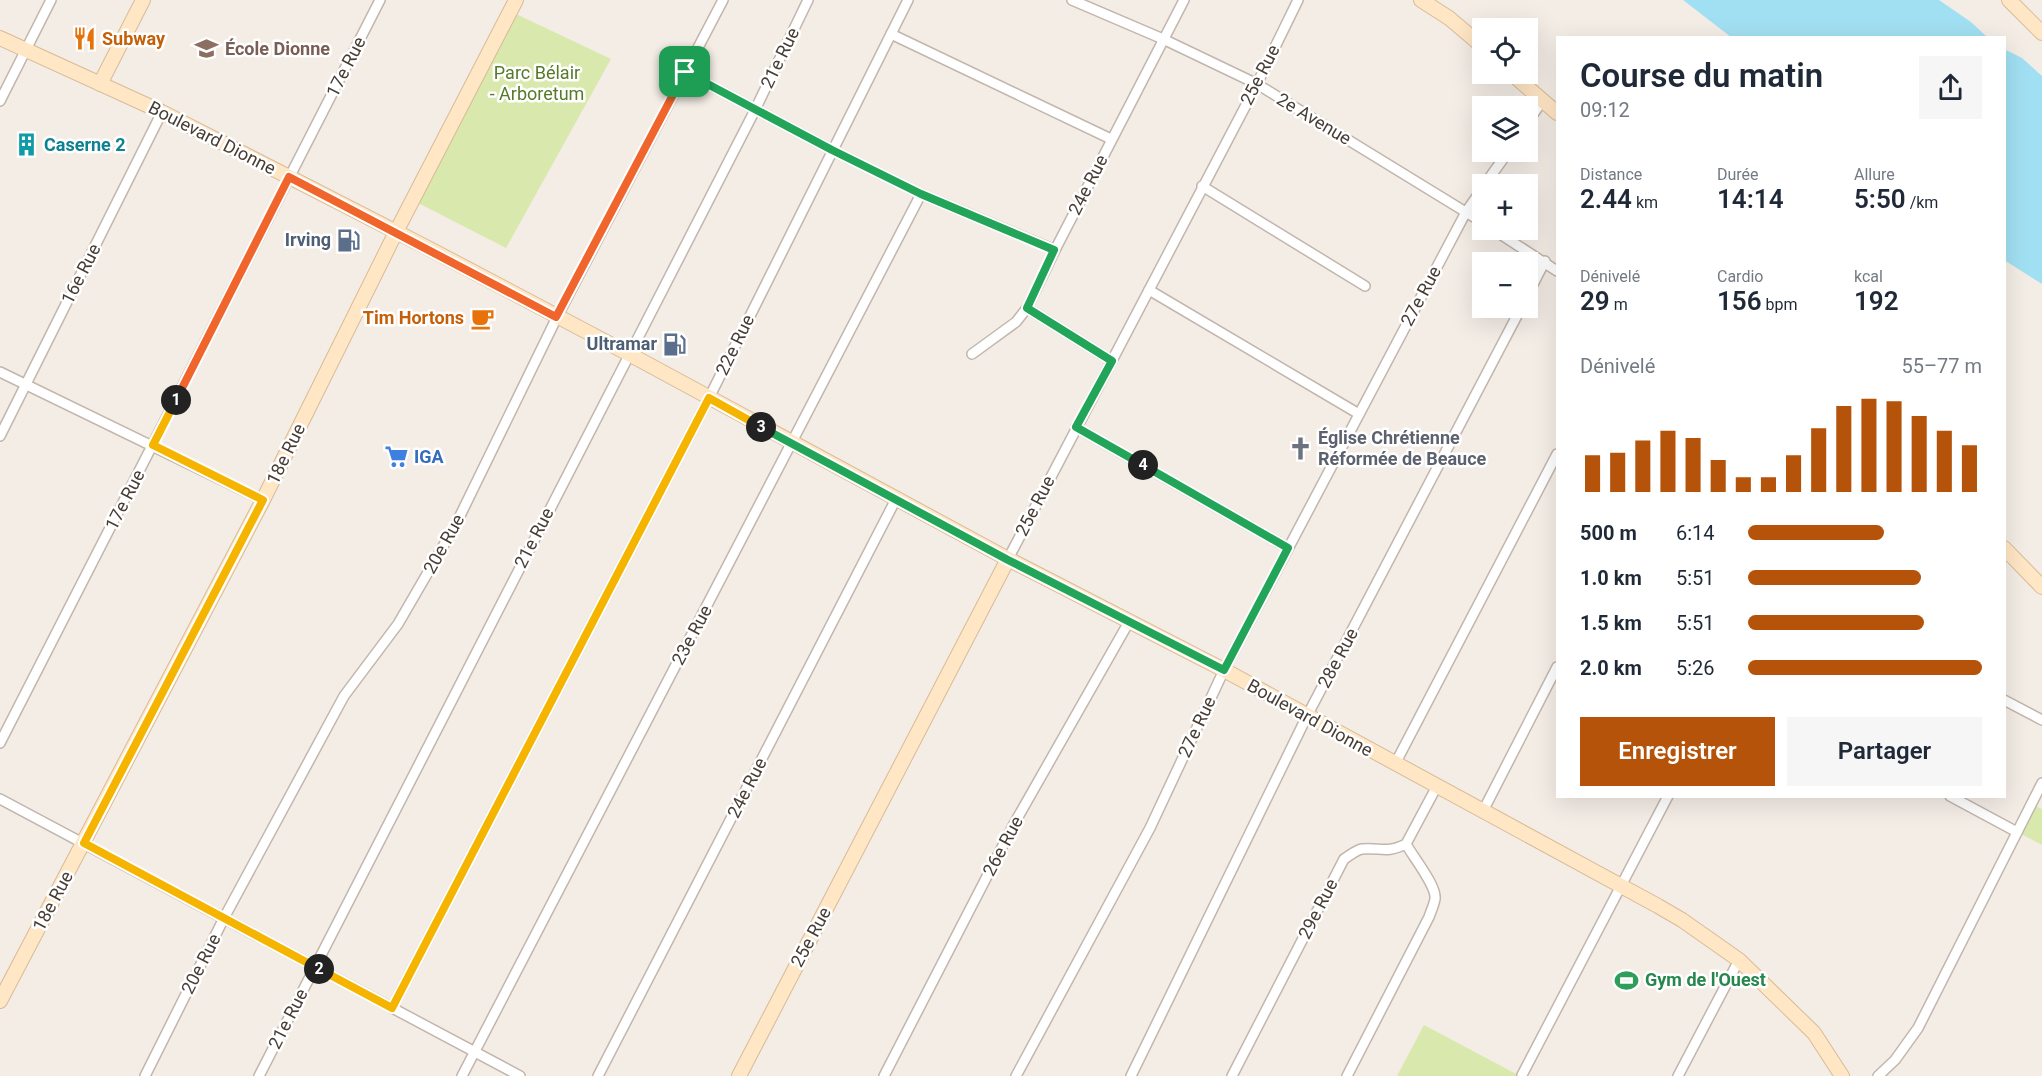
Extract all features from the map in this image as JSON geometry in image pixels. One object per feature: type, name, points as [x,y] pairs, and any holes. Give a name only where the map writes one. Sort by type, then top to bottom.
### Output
[{"type":"main road","points":[[100,84],[143,0]]},
{"type":"main road","name":"18e Rue","points":[[0,1001],[263,500],[396,232],[516,0]]},
{"type":"main road","points":[[1420,0],[1449,18],[1472,38]]},
{"type":"main road","points":[[2009,0],[2042,33]]},
{"type":"main road","name":"Boulevard Dionne","points":[[0,38],[162,112],[629,354],[1008,560],[1130,620],[1224,670],[1682,920],[1739,960],[1815,1033],[1842,1076]]},
{"type":"main road","points":[[1524,84],[1556,112]]},
{"type":"main road","points":[[2006,550],[2042,587]]},
{"type":"main road","name":"25e Rue","points":[[739,1076],[1008,560]]},
{"type":"street","points":[[0,101],[51,0]]},
{"type":"street","name":"17e Rue","points":[[0,743],[380,0]]},
{"type":"street","name":"20e Rue","points":[[144,1076],[224,918],[344,696],[398,624],[456,524],[556,317],[723,0]]},
{"type":"street","name":"21e Rue","points":[[259,1076],[755,110],[808,0]]},
{"type":"street","name":"22e Rue","points":[[392,1008],[709,398],[908,0]]},
{"type":"street","name":"2e Avenue","points":[[1072,0],[1163,39],[1257,84],[1472,216]]},
{"type":"street","name":"24e Rue","points":[[972,354],[1016,322],[1027,308],[1054,250],[1184,0]]},
{"type":"street","name":"25e Rue","points":[[1008,560],[1257,84],[1298,0]]},
{"type":"street","points":[[891,34],[1111,139]]},
{"type":"street","points":[[685,72],[921,194],[1054,250]]},
{"type":"street","points":[[1538,107],[1543,100]]},
{"type":"street","name":"16e Rue","points":[[0,436],[162,112]]},
{"type":"street","points":[[1202,186],[1365,286]]},
{"type":"street","name":"23e Rue","points":[[462,1076],[921,194]]},
{"type":"street","name":"27e Rue","points":[[1016,1076],[1150,828],[1224,670],[1472,203]]},
{"type":"street","points":[[1510,240],[1556,270]]},
{"type":"street","points":[[1538,275],[1545,261]]},
{"type":"street","points":[[1149,290],[1359,414]]},
{"type":"street","points":[[1027,308],[1112,361]]},
{"type":"street","name":"28e Rue","points":[[1131,1076],[1307,716],[1516,318]]},
{"type":"street","points":[[0,372],[263,500]]},
{"type":"street","points":[[1076,427],[1288,548]]},
{"type":"street","points":[[1395,764],[1556,456]]},
{"type":"street","name":"24e Rue","points":[[598,1076],[896,499]]},
{"type":"street","name":"26e Rue","points":[[884,1076],[1014,824],[1130,620]]},
{"type":"street","points":[[1483,811],[1556,669]]},
{"type":"street","points":[[2006,701],[2042,720]]},
{"type":"street","points":[[1878,1076],[1895,1060],[1918,1028],[2042,783]]},
{"type":"street","points":[[1347,1076],[1429,917],[1436,897],[1432,882],[1417,864],[1406,844],[1437,786]]},
{"type":"street","points":[[1522,1075],[1667,798]]},
{"type":"street","points":[[1954,798],[2017,832]]},
{"type":"street","points":[[0,799],[520,1076]]},
{"type":"street","name":"29e Rue","points":[[1232,1076],[1344,859],[1360,849],[1379,851],[1396,849],[1406,844]]},
{"type":"street","points":[[1678,1076],[1739,960]]},
{"type":"green space","name":"Parc Bélair - Arboretum","points":[[514,13],[611,59],[506,248],[418,203]]},
{"type":"green space","points":[[2031,804],[2042,809],[2042,845],[2017,832]]},
{"type":"green space","points":[[1424,1025],[1520,1076],[1397,1076]]},
{"type":"water","points":[[1683,0],[1939,0],[1971,22],[1986,36],[1730,36]]},
{"type":"water","points":[[2006,50],[2022,58],[2042,76],[2042,284],[2006,261]]},
{"type":"place","name":"Subway","points":[[84,39]]},
{"type":"place","name":"École Dionne","points":[[207,49]]},
{"type":"place","name":"Caserne 2","points":[[26,145]]},
{"type":"place","name":"Irving","points":[[349,240]]},
{"type":"place","name":"Tim Hortons","points":[[482,318]]},
{"type":"place","name":"Ultramar","points":[[675,344]]},
{"type":"place","name":"Église Chrétienne Réformée de Beauce","points":[[1300,448]]},
{"type":"place","name":"IGA","points":[[396,457]]},
{"type":"place","name":"Gym de l'Ouest","points":[[1627,980]]},
{"type":"route","points":[[685,72],[921,194],[1054,250],[1027,308],[1112,361],[1076,427],[1288,548],[1224,670],[1130,620],[1008,560],[709,398],[392,1008],[84,843],[263,500],[153,445],[289,177],[556,317],[685,72]]}]
